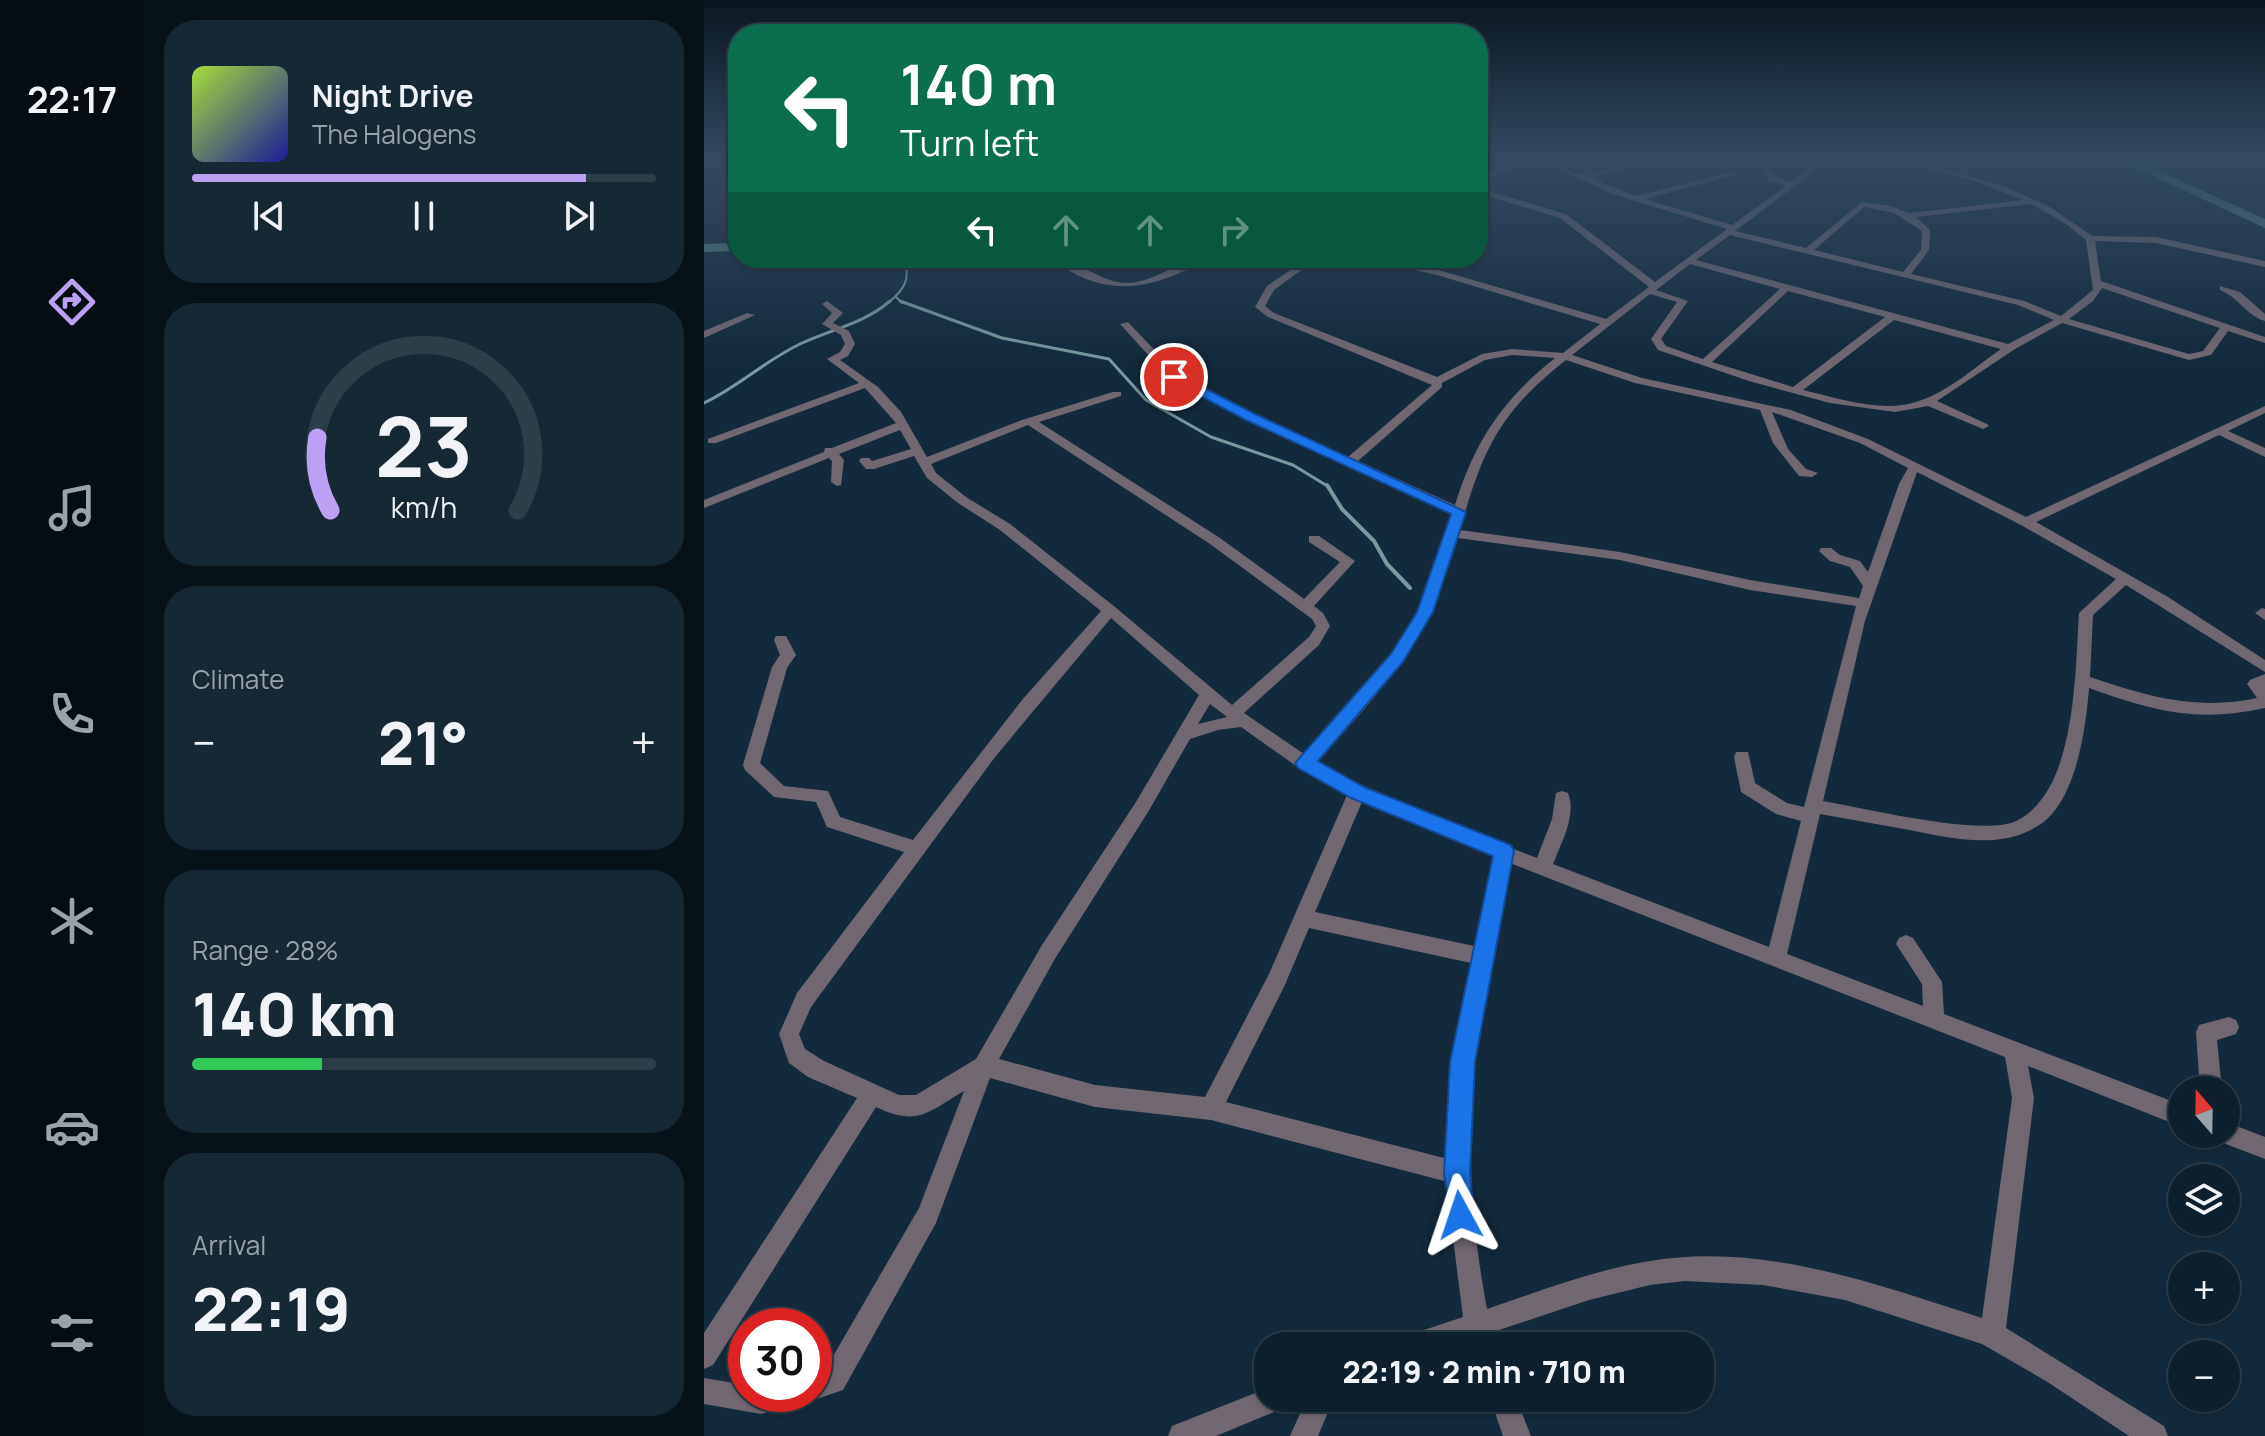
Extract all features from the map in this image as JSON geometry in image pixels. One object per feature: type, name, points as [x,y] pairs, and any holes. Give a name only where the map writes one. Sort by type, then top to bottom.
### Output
[{"type":"street","points":[[1578,228],[1652,289],[1683,301],[1658,336],[1657,344],[1778,386],[1885,409],[1900,409],[1927,401],[1962,382],[2093,297],[2097,283],[2090,239],[2077,228]]},
{"type":"street","points":[[1725,228],[2021,303],[2060,319],[2189,357],[2207,353],[2226,326]]},
{"type":"street","points":[[1305,763],[1353,712],[1397,658],[1425,612],[1459,512],[1495,425],[1515,399],[1565,356],[1734,228]]},
{"type":"street","points":[[1808,251],[1834,228]]},
{"type":"street","points":[[1907,273],[1927,242],[1923,228]]},
{"type":"street","points":[[2090,239],[2120,236],[2159,240],[2265,264]]},
{"type":"street","points":[[1689,261],[2010,348]]},
{"type":"street","points":[[1076,268],[1117,287],[1151,282],[1182,268]]},
{"type":"street","points":[[1299,268],[1270,288],[1260,307],[1437,382]]},
{"type":"street","points":[[1414,268],[1608,323]]},
{"type":"street","points":[[2097,283],[2265,340]]},
{"type":"street","points":[[1706,362],[1787,287]]},
{"type":"street","points":[[2223,288],[2244,297],[2252,312],[2265,318]]},
{"type":"street","points":[[827,304],[838,313],[827,324],[845,333],[850,344],[844,354],[832,359],[866,384],[897,414],[931,475],[962,500],[1005,527],[1208,693],[1305,763],[1357,792],[1543,867],[2168,1111]]},
{"type":"street","points":[[704,335],[750,315]]},
{"type":"street","points":[[1796,390],[1894,315]]},
{"type":"street","points":[[1125,324],[1174,377],[1251,417],[1459,512]]},
{"type":"street","points":[[2249,334],[2265,330]]},
{"type":"street","points":[[1437,382],[1482,357],[1512,352],[1565,356],[1639,381],[1767,407],[1864,441],[2026,522],[2265,667]]},
{"type":"street","points":[[1351,461],[1437,390],[1437,382]]},
{"type":"street","points":[[712,441],[866,384]]},
{"type":"street","points":[[1778,386],[1767,407],[1772,435],[1782,454],[1803,473],[1812,473]]},
{"type":"street","points":[[865,461],[870,466],[920,457],[1117,394]]},
{"type":"street","points":[[1927,401],[1983,426]]},
{"type":"street","points":[[2026,522],[2265,409]]},
{"type":"street","points":[[1030,421],[1215,541],[1318,616],[1323,626],[1314,641],[1239,717],[1186,734]]},
{"type":"street","points":[[704,504],[829,451],[901,425]]},
{"type":"street","points":[[2218,430],[2265,453]]},
{"type":"street","points":[[829,451],[838,460],[837,482]]},
{"type":"street","points":[[1776,960],[1864,603],[1905,484],[1915,465]]},
{"type":"street","points":[[1454,533],[1620,556],[1750,585],[1864,603]]},
{"type":"street","points":[[1305,606],[1348,561],[1314,539]]},
{"type":"street","points":[[1826,551],[1835,558],[1855,564],[1870,585]]},
{"type":"street","points":[[1742,757],[1747,787],[1782,809],[1966,833],[2022,827],[2041,813],[2057,795],[2077,729],[2088,608],[2124,579]]},
{"type":"street","points":[[1110,610],[998,737],[804,1000],[789,1034],[797,1056],[871,1096],[898,1106],[918,1106],[984,1066],[1095,1096],[1211,1109],[1457,1173]]},
{"type":"street","points":[[781,640],[788,655],[780,667],[751,765],[780,792],[822,796],[833,822],[916,848]]},
{"type":"street","points":[[2081,680],[2170,709],[2211,711],[2265,700],[2255,684],[2265,680]]},
{"type":"street","points":[[832,1382],[928,1215],[984,1066],[1089,885],[1142,807],[1208,693]]},
{"type":"street","points":[[1211,1109],[1304,918],[1357,792]]},
{"type":"street","points":[[1543,867],[1561,819],[1562,798]]},
{"type":"street","points":[[1480,1332],[1462,1237],[1457,1173],[1462,1062],[1504,851]]},
{"type":"street","points":[[1304,918],[1481,956]]},
{"type":"street","points":[[1906,944],[1932,982],[1934,1020]]},
{"type":"street","points":[[2210,1076],[2206,1032],[2229,1027]]},
{"type":"street","points":[[1992,1335],[2023,1098],[2014,1051]]},
{"type":"street","points":[[704,1356],[871,1096]]},
{"type":"street","points":[[2240,1138],[2265,1148]]},
{"type":"street","points":[[1490,1332],[1553,1296],[1653,1272],[1732,1270],[1855,1290],[1909,1304],[1992,1335],[2154,1436]]},
{"type":"street","points":[[704,1391],[728,1395]]},
{"type":"street","points":[[1182,1436],[1254,1407]]},
{"type":"street","points":[[1304,1436],[1315,1412]]},
{"type":"street","points":[[1508,1412],[1517,1436]]},
{"type":"waterway","points":[[704,248],[728,247]]},
{"type":"waterway","points":[[888,303],[905,284],[906,268]]},
{"type":"waterway","points":[[896,297],[900,301]]},
{"type":"waterway","points":[[704,403],[788,350],[858,321],[890,301]]},
{"type":"waterway","points":[[900,301],[1002,338],[1109,359],[1146,400],[1211,437],[1293,465],[1328,486]]},
{"type":"waterway","points":[[1328,486],[1342,509],[1374,541],[1387,564],[1410,588]]},
{"type":"route","points":[[1174,377],[1251,417],[1459,512],[1425,612],[1397,658],[1353,712],[1305,763],[1357,792],[1422,821],[1504,851],[1462,1062],[1457,1173],[1460,1215]]}]
